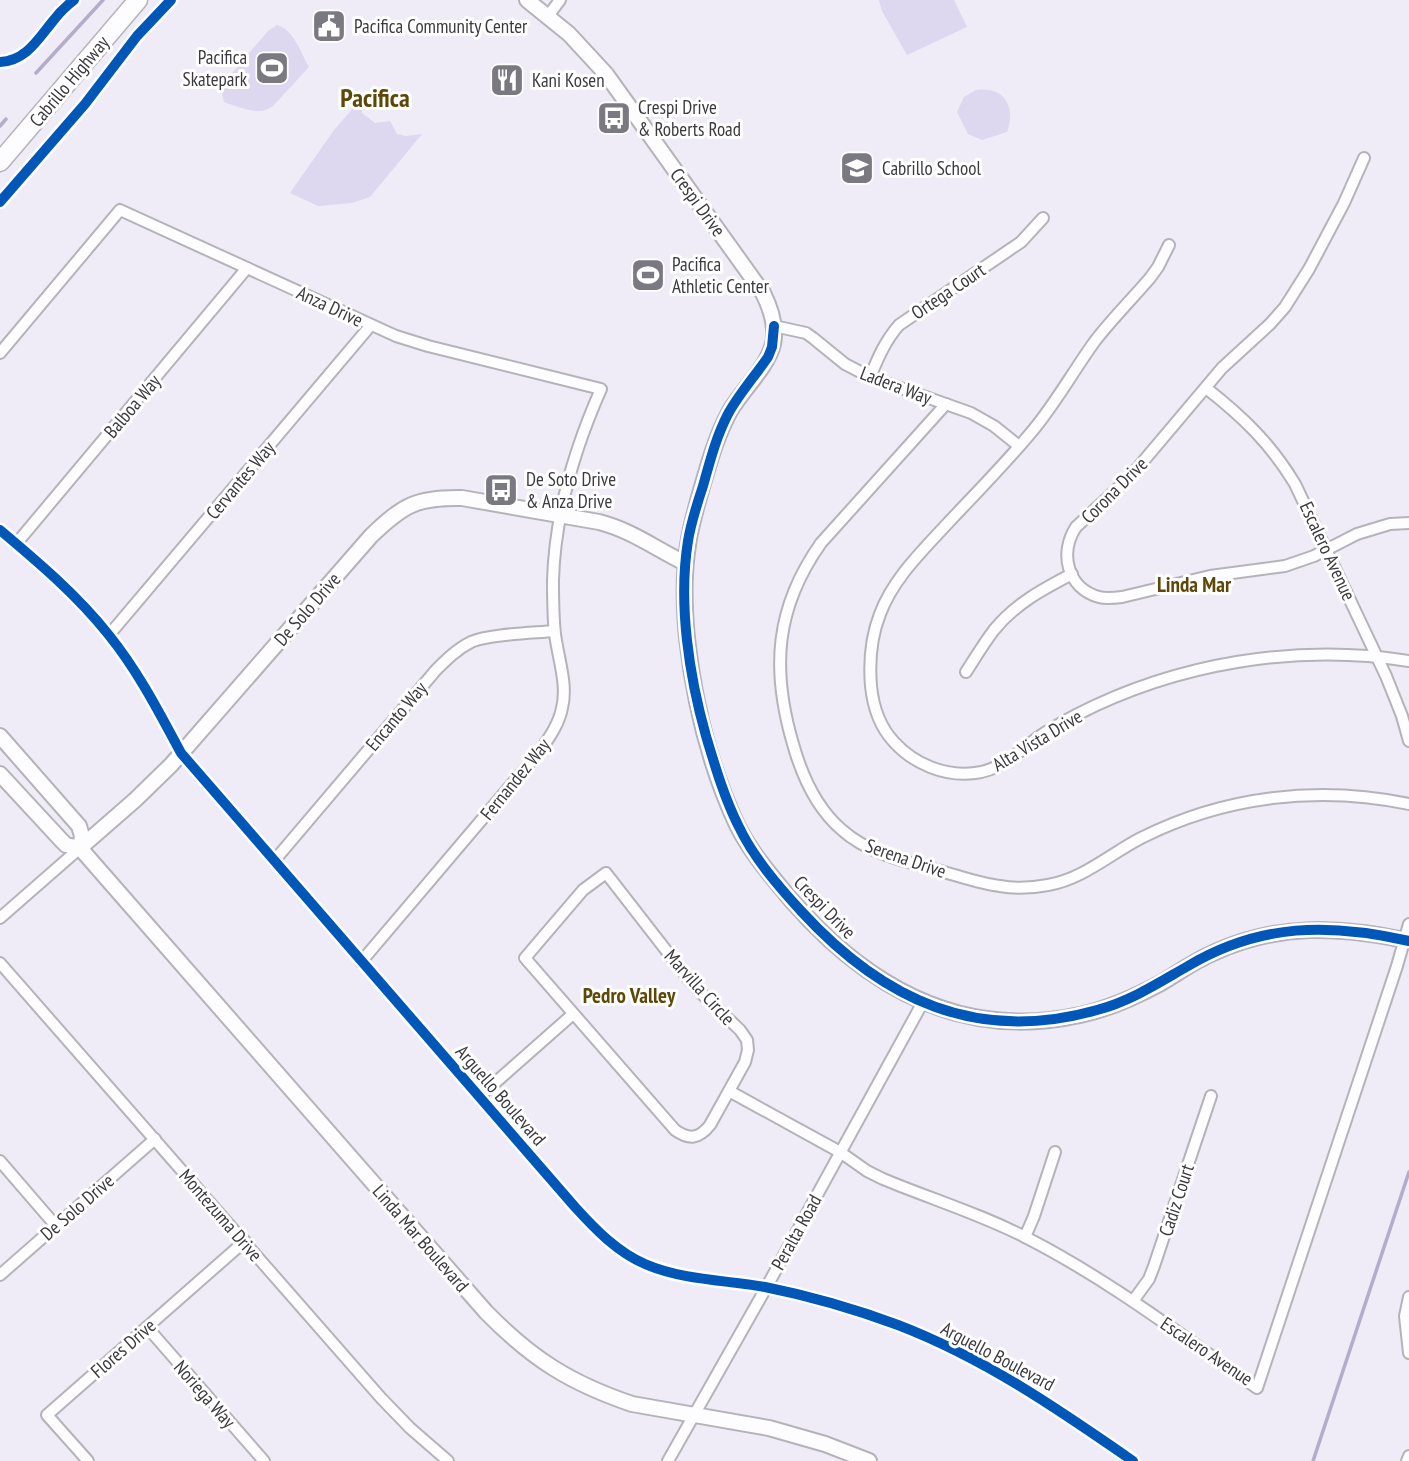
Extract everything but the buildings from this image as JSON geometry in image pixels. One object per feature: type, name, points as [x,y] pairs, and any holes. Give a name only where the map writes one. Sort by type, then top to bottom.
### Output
[{"type":"highway","name":"Cabrillo Highway","points":[[0,162],[138,0]]},
{"type":"street","name":"Crespi Drive","points":[[527,0],[574,39],[606,74],[769,304],[774,326],[772,347],[768,357],[730,411],[713,449],[692,523],[685,563],[687,632],[696,694],[711,754],[739,828],[780,887],[829,940],[883,982],[923,1002],[986,1019],[1031,1021],[1079,1015],[1122,1002],[1154,987],[1214,952],[1269,934],[1296,930],[1351,930],[1407,941]]},
{"type":"street","points":[[548,16],[560,0]]},
{"type":"street","name":"Corona Drive","points":[[1072,574],[1067,549],[1076,527],[1130,477],[1230,361],[1269,324],[1298,289],[1344,203],[1364,158]]},
{"type":"street","name":"Anza Drive","points":[[0,353],[120,210],[372,326],[428,346],[601,389],[578,447],[561,515]]},
{"type":"street","name":"Ortega Court","points":[[870,377],[882,348],[899,326],[1021,242],[1043,218]]},
{"type":"street","name":"Alta Vista Drive","points":[[1169,245],[1150,278],[1096,340],[1052,407],[912,563],[889,595],[876,627],[871,669],[876,710],[890,738],[901,750],[927,766],[943,772],[975,773],[1006,762],[1053,727],[1112,698],[1213,666],[1251,660],[1324,655],[1409,660]]},
{"type":"street","name":"Balboa Way","points":[[16,544],[247,268]]},
{"type":"street","name":"Cervantes Way","points":[[109,635],[372,326]]},
{"type":"street","name":"Ladera Way","points":[[774,326],[806,333],[845,364],[870,377],[982,419],[1019,446]]},
{"type":"street","name":"Escalero Avenue","points":[[1206,388],[1244,419],[1272,449],[1295,484],[1378,657],[1395,696],[1409,741]]},
{"type":"street","name":"Serena Drive","points":[[946,404],[821,543],[795,590],[784,626],[780,644],[780,670],[781,696],[787,724],[808,785],[841,830],[855,841],[889,856],[984,883],[1031,888],[1079,875],[1165,826],[1244,802],[1269,797],[1321,795],[1371,798],[1409,804]]},
{"type":"street","name":"De Solo Drive","points":[[0,918],[152,783],[372,536],[394,514],[416,502],[442,497],[462,498],[615,526],[685,563]]},
{"type":"street","name":"Fernandez Way","points":[[361,962],[540,751],[554,729],[562,708],[564,687],[554,631],[553,579],[561,515]]},
{"type":"street","points":[[966,672],[1004,618],[1033,595],[1072,574],[1078,583],[1097,597],[1122,597],[1227,573],[1285,566],[1300,562],[1373,528],[1409,523]]},
{"type":"street","name":"Arguello Boulevard","points":[[0,530],[66,588],[109,635],[148,692],[181,753],[591,1225],[625,1253],[643,1264],[663,1270],[766,1287],[818,1299],[899,1326],[955,1350],[1029,1390],[1133,1461]]},
{"type":"street","name":"Encanto Way","points":[[274,862],[426,681],[453,653],[472,642],[554,631]]},
{"type":"street","name":"Linda Mar Boulevard","points":[[0,736],[79,826],[82,836],[80,848]]},
{"type":"street","name":"Linda Mar Boulevard","points":[[0,774],[66,845],[80,848],[486,1312],[504,1331],[542,1362],[587,1387],[632,1404],[743,1422],[796,1435],[869,1461]]},
{"type":"street","name":"Marvilla Circle","points":[[606,873],[702,995],[740,1030],[747,1040],[745,1062],[729,1091],[703,1133],[693,1137],[682,1135],[525,958],[583,890],[606,873]]},
{"type":"street","name":"Escalero Avenue","points":[[729,1091],[840,1152],[867,1171],[1025,1237],[1081,1268],[1257,1388],[1407,941],[1409,924]]},
{"type":"street","name":"Montezuma Drive","points":[[0,963],[381,1398],[448,1461]]},
{"type":"street","name":"Peralta Road","points":[[668,1461],[923,1002]]},
{"type":"street","points":[[480,1096],[573,1014]]},
{"type":"street","name":"Cadiz Court","points":[[1133,1301],[1149,1279],[1154,1266],[1211,1096]]},
{"type":"street","name":"De Solo Drive","points":[[0,1275],[155,1139]]},
{"type":"street","points":[[1025,1237],[1055,1152]]},
{"type":"street","points":[[0,1161],[56,1226]]},
{"type":"street","name":"Flores Drive","points":[[88,1461],[47,1415],[245,1241]]},
{"type":"street","points":[[1409,1297],[1405,1316],[1409,1353]]},
{"type":"street","name":"Noriega Way","points":[[147,1327],[264,1461]]},
{"type":"shaded area","points":[[879,0],[954,0],[967,27],[907,55],[882,11]]},
{"type":"shaded area","name":"Pacifica Skatepark","points":[[276,25],[292,36],[309,67],[268,109],[249,110],[224,102],[221,89]]},
{"type":"shaded area","points":[[976,90],[994,91],[1006,100],[1010,114],[1007,132],[982,140],[968,134],[957,112],[964,97]]},
{"type":"shaded area","points":[[362,98],[362,113],[375,123],[390,121],[397,134],[422,134],[370,197],[352,203],[318,206],[290,193],[334,130]]},
{"type":"waterway","points":[[36,73],[103,0]]},
{"type":"waterway","points":[[0,126],[6,119]]},
{"type":"waterway","points":[[1313,1461],[1409,1172]]},
{"type":"cycle path","points":[[0,62],[9,61],[24,53],[74,0]]},
{"type":"cycle path","points":[[0,202],[85,104],[137,36],[171,0]]},
{"type":"cycle path","points":[[774,326],[768,357],[732,407],[720,431],[694,513],[685,565],[687,639],[706,736],[738,825],[775,881],[833,943],[865,969],[899,991],[935,1007],[972,1017],[1012,1021],[1053,1019],[1121,1002],[1215,952],[1269,934],[1351,931],[1409,941]]},
{"type":"cycle path","points":[[0,530],[57,579],[96,620],[138,677],[181,753],[575,1207],[607,1239],[635,1259],[659,1269],[765,1287],[816,1299],[882,1319],[930,1338],[1020,1386],[1133,1461]]},
{"type":"place","name":"Pacifica Community Center","points":[[329,26]]},
{"type":"place","name":"Pacifica Skatepark","points":[[272,68]]},
{"type":"place","name":"Kani Kosen","points":[[507,80]]},
{"type":"place","name":"Crespi Drive & Roberts Road","points":[[614,118]]},
{"type":"place","name":"Cabrillo School","points":[[857,168]]},
{"type":"place","name":"Pacifica Athletic Center","points":[[648,275]]},
{"type":"place","name":"De Soto Drive & Anza Drive","points":[[501,490]]},
{"type":"district","name":"Pacifica","points":[[375,98]]},
{"type":"district","name":"Linda Mar","points":[[1194,585]]},
{"type":"district","name":"Pedro Valley","points":[[629,996]]}]
